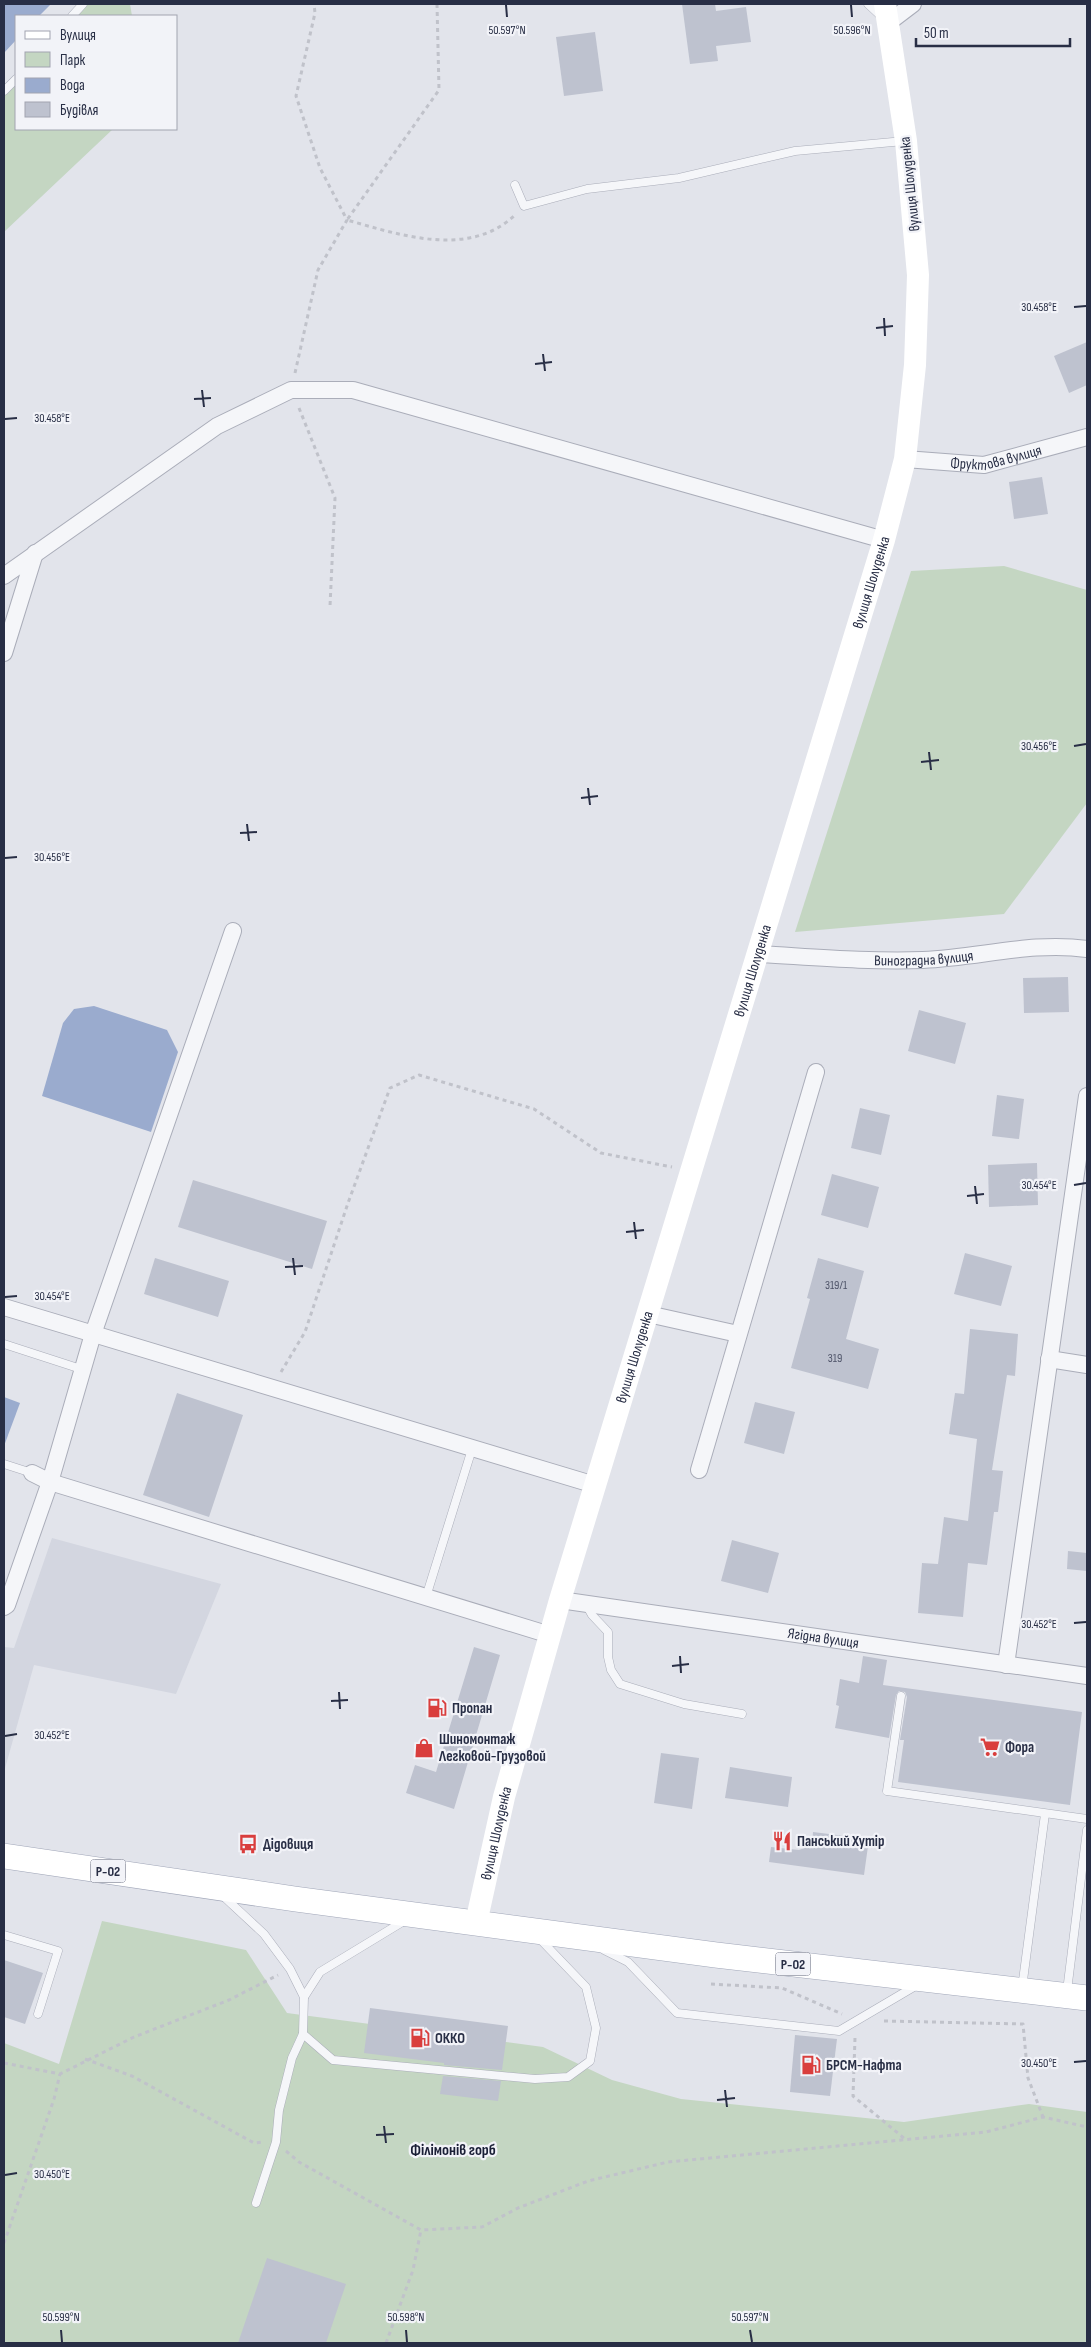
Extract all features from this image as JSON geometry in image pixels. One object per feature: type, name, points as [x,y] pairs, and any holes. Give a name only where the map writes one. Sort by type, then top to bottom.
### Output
[{"type":"main road","name":"вулиця Шолуденка","points":[[476,1923],[504,1797],[560,1600],[759,954],[884,540],[905,458],[915,365],[918,275],[906,141],[887,13]]},
{"type":"main road","name":"Р-02","points":[[4,1856],[213,1887],[716,1955],[1022,1989],[1077,1997]]},
{"type":"street","points":[[887,13],[913,4]]},
{"type":"street","points":[[4,576],[217,426],[291,390],[353,390],[884,540]]},
{"type":"street","name":"Фруктова вулиця","points":[[905,458],[984,465],[1087,437]]},
{"type":"street","points":[[4,654],[35,553]]},
{"type":"street","points":[[4,1607],[7,1605],[50,1482],[81,1369],[233,931]]},
{"type":"street","name":"Виноградна вулиця","points":[[759,954],[834,959],[924,960],[1030,947],[1065,946],[1087,950]]},
{"type":"street","points":[[698,1470],[816,1072]]},
{"type":"street","points":[[1006,1664],[1087,1096]]},
{"type":"street","points":[[4,1307],[595,1485]]},
{"type":"street","points":[[648,1314],[738,1334]]},
{"type":"street","points":[[1049,1359],[1087,1364]]},
{"type":"street","points":[[32,1473],[50,1482],[550,1636]]},
{"type":"street","name":"Ягідна вулиця","points":[[560,1600],[1087,1676]]},
{"type":"lane","points":[[73,15],[83,4]]},
{"type":"lane","points":[[868,4],[887,13]]},
{"type":"lane","points":[[4,91],[15,80]]},
{"type":"lane","points":[[515,185],[524,206],[587,189],[679,178],[795,151],[906,141]]},
{"type":"lane","points":[[4,1344],[81,1369]]},
{"type":"lane","points":[[426,1597],[472,1448]]},
{"type":"lane","points":[[4,1464],[32,1473]]},
{"type":"lane","points":[[586,1604],[592,1615],[608,1632],[608,1657],[611,1670],[620,1684],[684,1704],[742,1714]]},
{"type":"lane","points":[[901,1696],[888,1792],[1087,1819]]},
{"type":"lane","points":[[1022,1989],[1045,1814]]},
{"type":"lane","points":[[1077,1997],[1087,1830]]},
{"type":"lane","points":[[213,1887],[264,1934],[290,1969],[304,1997],[303,2034],[292,2058],[279,2110],[276,2142],[256,2203]]},
{"type":"lane","points":[[304,1997],[320,1972],[415,1914]]},
{"type":"lane","points":[[303,2034],[334,2060],[535,2079],[568,2077],[590,2061],[596,2028],[586,1987],[531,1930]]},
{"type":"lane","points":[[4,1934],[58,1951],[38,2014]]},
{"type":"lane","points":[[576,1935],[628,1962],[677,2013],[839,2031],[928,1979]]},
{"type":"path","points":[[314,4],[314,13],[296,96],[320,168],[346,220],[407,237],[466,240],[503,226],[524,206]]},
{"type":"path","points":[[330,606],[335,498],[291,390],[318,270],[346,220],[439,90],[437,4]]},
{"type":"path","points":[[272,1388],[305,1332],[348,1203],[390,1088],[419,1075],[534,1109],[601,1154],[692,1171]]},
{"type":"path","points":[[4,2063],[60,2074],[85,2059],[134,2037],[229,2000],[290,1969]]},
{"type":"path","points":[[711,1984],[782,1988],[855,2020],[1023,2024],[1028,2078],[1043,2117]]},
{"type":"path","points":[[855,2020],[853,2096],[906,2140]]},
{"type":"path","points":[[85,2059],[132,2076],[254,2143],[276,2142],[299,2162],[421,2230],[482,2227],[518,2208],[588,2181],[668,2162],[986,2132],[1043,2117],[1087,2127]]},
{"type":"path","points":[[4,2244],[54,2099],[60,2074]]},
{"type":"path","points":[[386,2343],[413,2270],[421,2230]]},
{"type":"shaded area","points":[[52,1538],[221,1584],[176,1694],[34,1665],[4,1772],[4,1647],[14,1648]]},
{"type":"green space","points":[[83,4],[130,4],[132,15],[73,15]]},
{"type":"green space","points":[[15,80],[15,130],[112,130],[4,232],[4,91]]},
{"type":"green space","points":[[1004,566],[1087,590],[1087,803],[1004,914],[795,932],[911,571]]},
{"type":"green space","points":[[102,1921],[246,1950],[287,2013],[543,2047],[612,2080],[681,2099],[904,2122],[1029,2104],[1087,2112],[1087,2343],[4,2343],[4,2043],[59,2064]]},
{"type":"water","points":[[4,4],[51,4],[40,15],[15,15],[15,41],[4,53]]},
{"type":"water","points":[[94,1006],[167,1030],[178,1052],[151,1132],[42,1096],[63,1023],[74,1009]]},
{"type":"water","points":[[4,1397],[20,1403],[4,1446]]},
{"type":"building","points":[[682,4],[715,4],[716,11],[746,7],[751,42],[716,46],[718,61],[690,64]]},
{"type":"building","points":[[595,32],[603,91],[564,96],[556,37]]},
{"type":"building","points":[[1087,342],[1087,385],[1069,393],[1054,356]]},
{"type":"building","points":[[1042,477],[1048,514],[1014,519],[1009,482]]},
{"type":"building","points":[[1068,977],[1069,1012],[1024,1013],[1023,978]]},
{"type":"building","points":[[919,1010],[966,1023],[955,1064],[908,1051]]},
{"type":"building","points":[[997,1095],[1024,1099],[1019,1139],[992,1136]]},
{"type":"building","points":[[860,1108],[890,1115],[881,1155],[851,1148]]},
{"type":"building","points":[[1037,1163],[1038,1205],[989,1207],[988,1165]]},
{"type":"building","points":[[832,1174],[879,1187],[868,1228],[821,1215]]},
{"type":"building","points":[[193,1180],[327,1221],[312,1269],[178,1227]]},
{"type":"building","points":[[965,1253],[1012,1266],[1001,1306],[954,1294]]},
{"type":"building","points":[[155,1258],[229,1281],[218,1317],[144,1294]]},
{"type":"building","points":[[818,1258],[864,1271],[846,1339],[879,1349],[868,1389],[791,1368],[810,1299],[807,1298]]},
{"type":"building","points":[[970,1329],[1018,1334],[1015,1376],[1007,1375],[992,1470],[1003,1471],[998,1512],[994,1512],[987,1565],[968,1563],[963,1617],[918,1613],[922,1563],[938,1564],[944,1517],[968,1521],[977,1439],[949,1434],[955,1393],[964,1394]]},
{"type":"building","points":[[177,1393],[243,1415],[209,1517],[143,1495]]},
{"type":"building","points":[[755,1402],[795,1412],[784,1454],[744,1443]]},
{"type":"building","points":[[732,1540],[779,1553],[768,1593],[721,1581]]},
{"type":"building","points":[[1068,1551],[1087,1553],[1087,1571],[1067,1569]]},
{"type":"building","points":[[474,1647],[500,1655],[454,1809],[406,1793],[415,1765],[436,1772]]},
{"type":"building","name":"Фора","points":[[863,1656],[887,1660],[883,1685],[1082,1712],[1070,1805],[898,1782],[904,1740],[900,1740],[907,1697],[905,1692],[899,1691],[896,1695],[889,1738],[835,1728],[839,1706],[836,1705],[840,1679],[859,1683]]},
{"type":"building","points":[[661,1753],[699,1758],[692,1809],[654,1803]]},
{"type":"building","points":[[730,1767],[792,1777],[788,1807],[725,1798]]},
{"type":"building","points":[[813,1832],[869,1839],[864,1875],[769,1862],[771,1847],[799,1850],[812,1845]]},
{"type":"building","points":[[4,1960],[43,1973],[25,2024],[4,2017]]},
{"type":"building","points":[[370,2008],[508,2026],[502,2070],[444,2065],[444,2063],[364,2053]]},
{"type":"building","points":[[795,2035],[837,2039],[830,2096],[790,2092]]},
{"type":"building","points":[[443,2076],[501,2081],[498,2101],[440,2094]]},
{"type":"building","points":[[267,2258],[346,2284],[326,2343],[238,2343]]},
{"type":"place","name":"Пропан","points":[[437,1708]]},
{"type":"place","name":"Фора","points":[[990,1747]]},
{"type":"place","name":"Шиномонтаж Легковой-Грузовой","points":[[424,1748]]},
{"type":"place","name":"Панський Хутір","points":[[782,1841]]},
{"type":"place","name":"Дідовиця","points":[[248,1844]]},
{"type":"place","name":"ОККО","points":[[420,2038]]},
{"type":"place","name":"БРСМ-Нафта","points":[[811,2065]]},
{"type":"district","name":"Філімонів горб","points":[[453,2150]]}]
